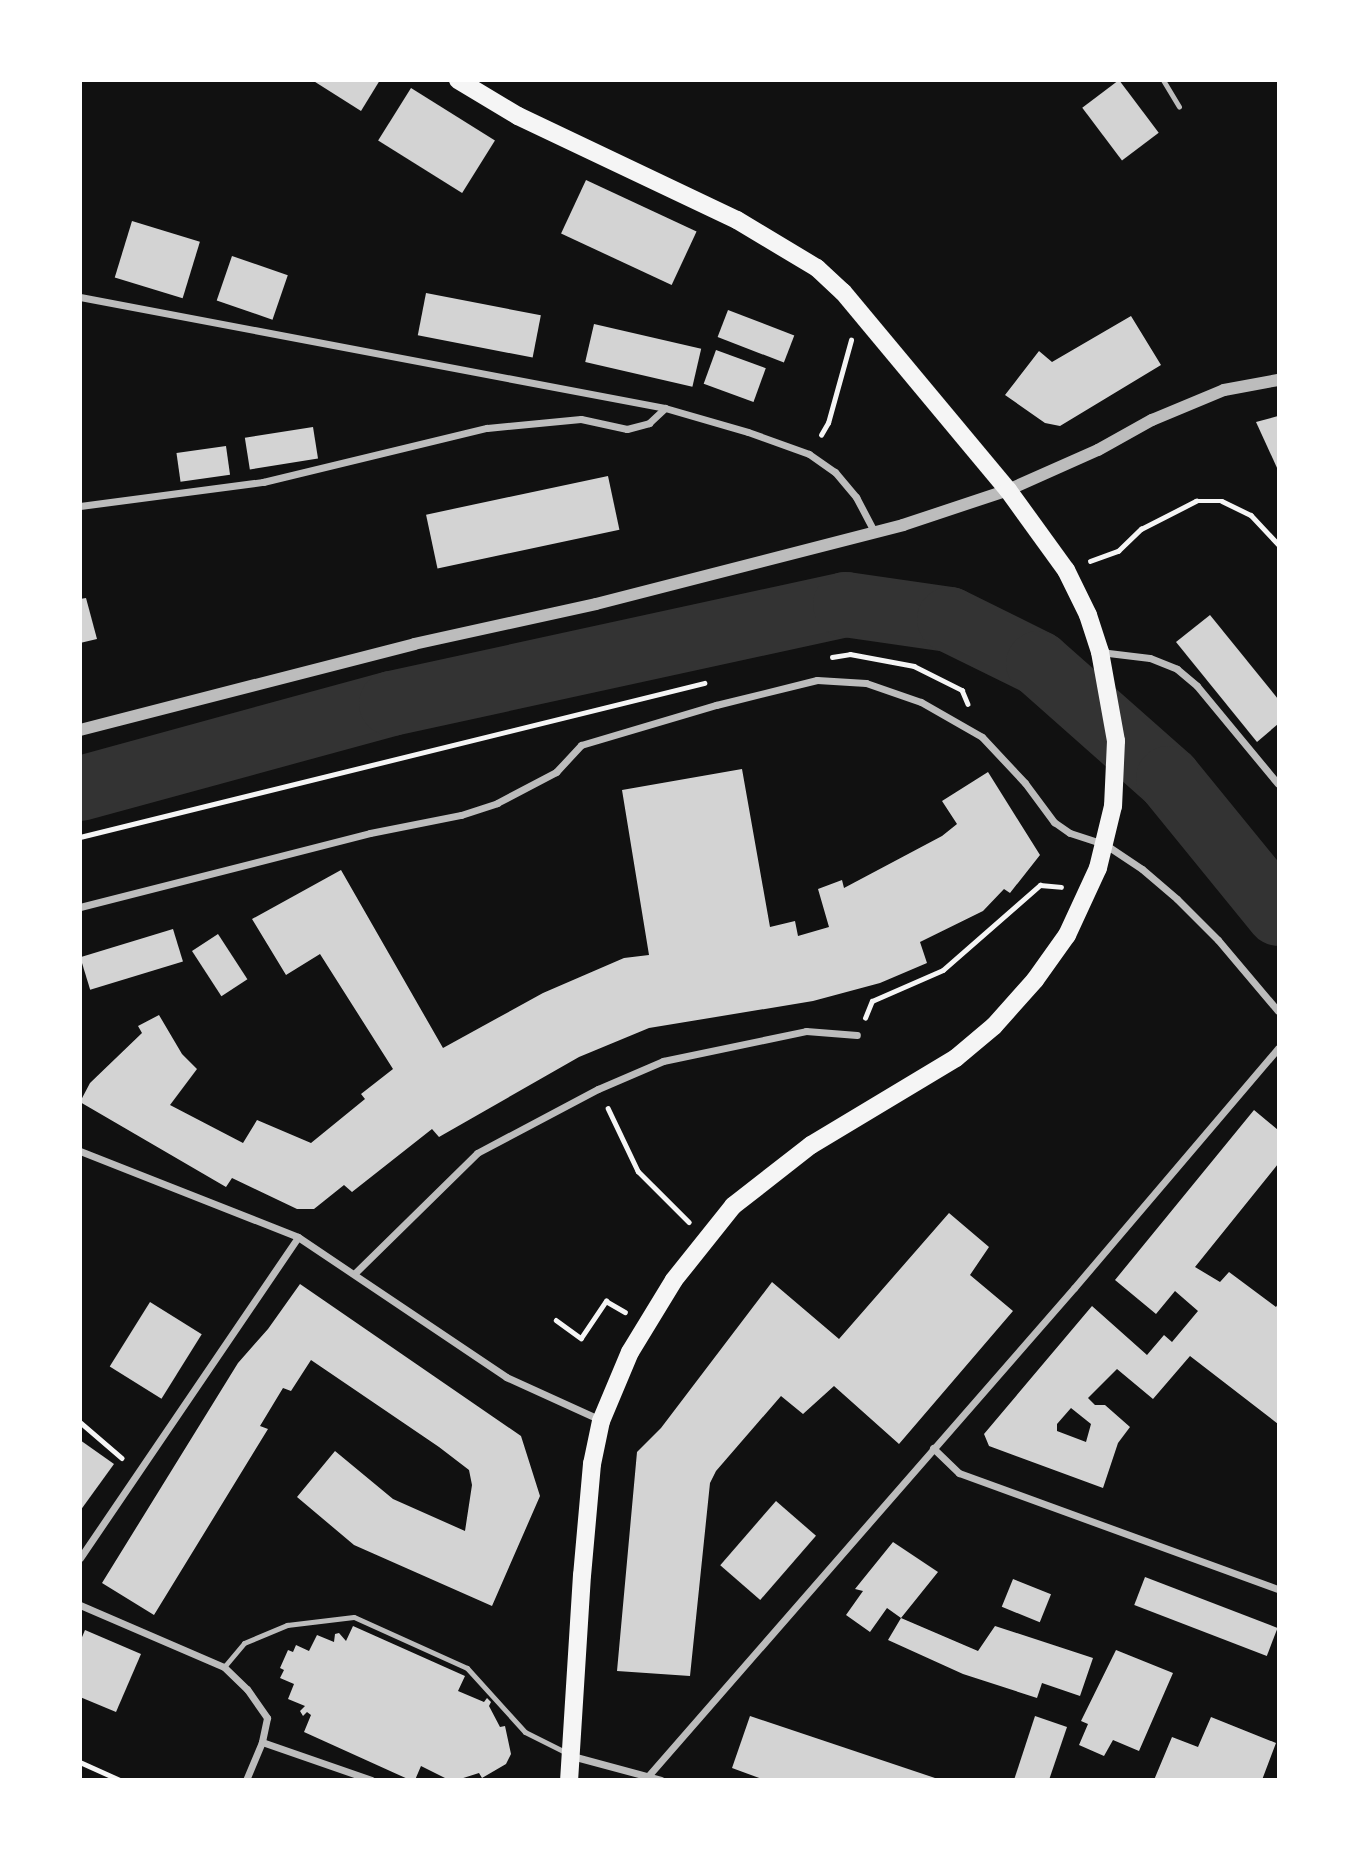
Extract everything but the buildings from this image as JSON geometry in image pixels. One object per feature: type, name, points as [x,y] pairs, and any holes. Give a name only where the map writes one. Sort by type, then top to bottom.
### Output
[{"type":"main road","points":[[458,80],[518,116],[737,220],[790,250],[817,268],[859,310],[1008,490],[1066,569],[1088,615],[1100,652],[1116,741],[1113,806],[1105,845],[1090,890],[1068,935],[1035,980],[994,1026],[946,1065],[842,1125],[774,1172],[733,1206],[706,1237],[646,1324],[615,1385],[601,1421],[586,1517],[569,1780]]},
{"type":"street","points":[[80,297],[666,408],[769,438],[809,454],[835,472],[856,497],[875,533]]},
{"type":"street","points":[[80,730],[401,647],[596,604],[875,533],[1008,490],[1098,450],[1152,420],[1224,390],[1279,380]]},
{"type":"street","points":[[80,506],[263,482],[487,428],[581,419],[627,429],[649,422],[666,408]]},
{"type":"street","points":[[1100,652],[1150,658],[1177,669],[1197,686],[1279,784]]},
{"type":"street","points":[[80,907],[190,877],[461,815],[497,803],[556,772],[581,745],[716,705],[817,680],[866,683],[921,702],[982,737],[1025,783],[1054,821],[1070,833],[1105,845],[1142,869],[1177,899],[1279,1011]]},
{"type":"street","points":[[355,1273],[477,1153],[598,1089],[663,1061],[806,1031],[857,1035]]},
{"type":"street","points":[[649,1775],[1279,1048]]},
{"type":"street","points":[[80,1151],[298,1237],[506,1377],[601,1421]]},
{"type":"street","points":[[80,1558],[298,1237]]},
{"type":"street","points":[[933,1448],[959,1473],[1279,1589]]},
{"type":"street","points":[[80,1605],[224,1667],[247,1689],[267,1718],[262,1742],[246,1780]]},
{"type":"street","points":[[262,1742],[372,1780]]},
{"type":"street","points":[[572,1756],[661,1780]]},
{"type":"lane","points":[[1163,80],[1179,107]]},
{"type":"lane","points":[[224,1667],[244,1643],[287,1625],[354,1617],[467,1668],[525,1732],[572,1756]]},
{"type":"path","points":[[809,454],[828,423],[859,310]]},
{"type":"path","points":[[1066,569],[1118,551],[1141,529],[1196,501],[1222,501],[1251,514],[1279,544]]},
{"type":"path","points":[[824,658],[850,654],[914,666],[962,690],[982,737]]},
{"type":"path","points":[[80,837],[717,679]]},
{"type":"path","points":[[857,1035],[872,1001],[943,970],[1040,885],[1090,890]]},
{"type":"path","points":[[598,1089],[638,1171],[706,1237]]},
{"type":"path","points":[[556,1320],[581,1338],[606,1301],[646,1324]]},
{"type":"path","points":[[80,1422],[137,1472]]},
{"type":"path","points":[[80,1762],[120,1780]]},
{"type":"waterway","points":[[80,788],[391,703],[845,604],[949,619],[1038,663],[1168,778],[1278,913]]}]
